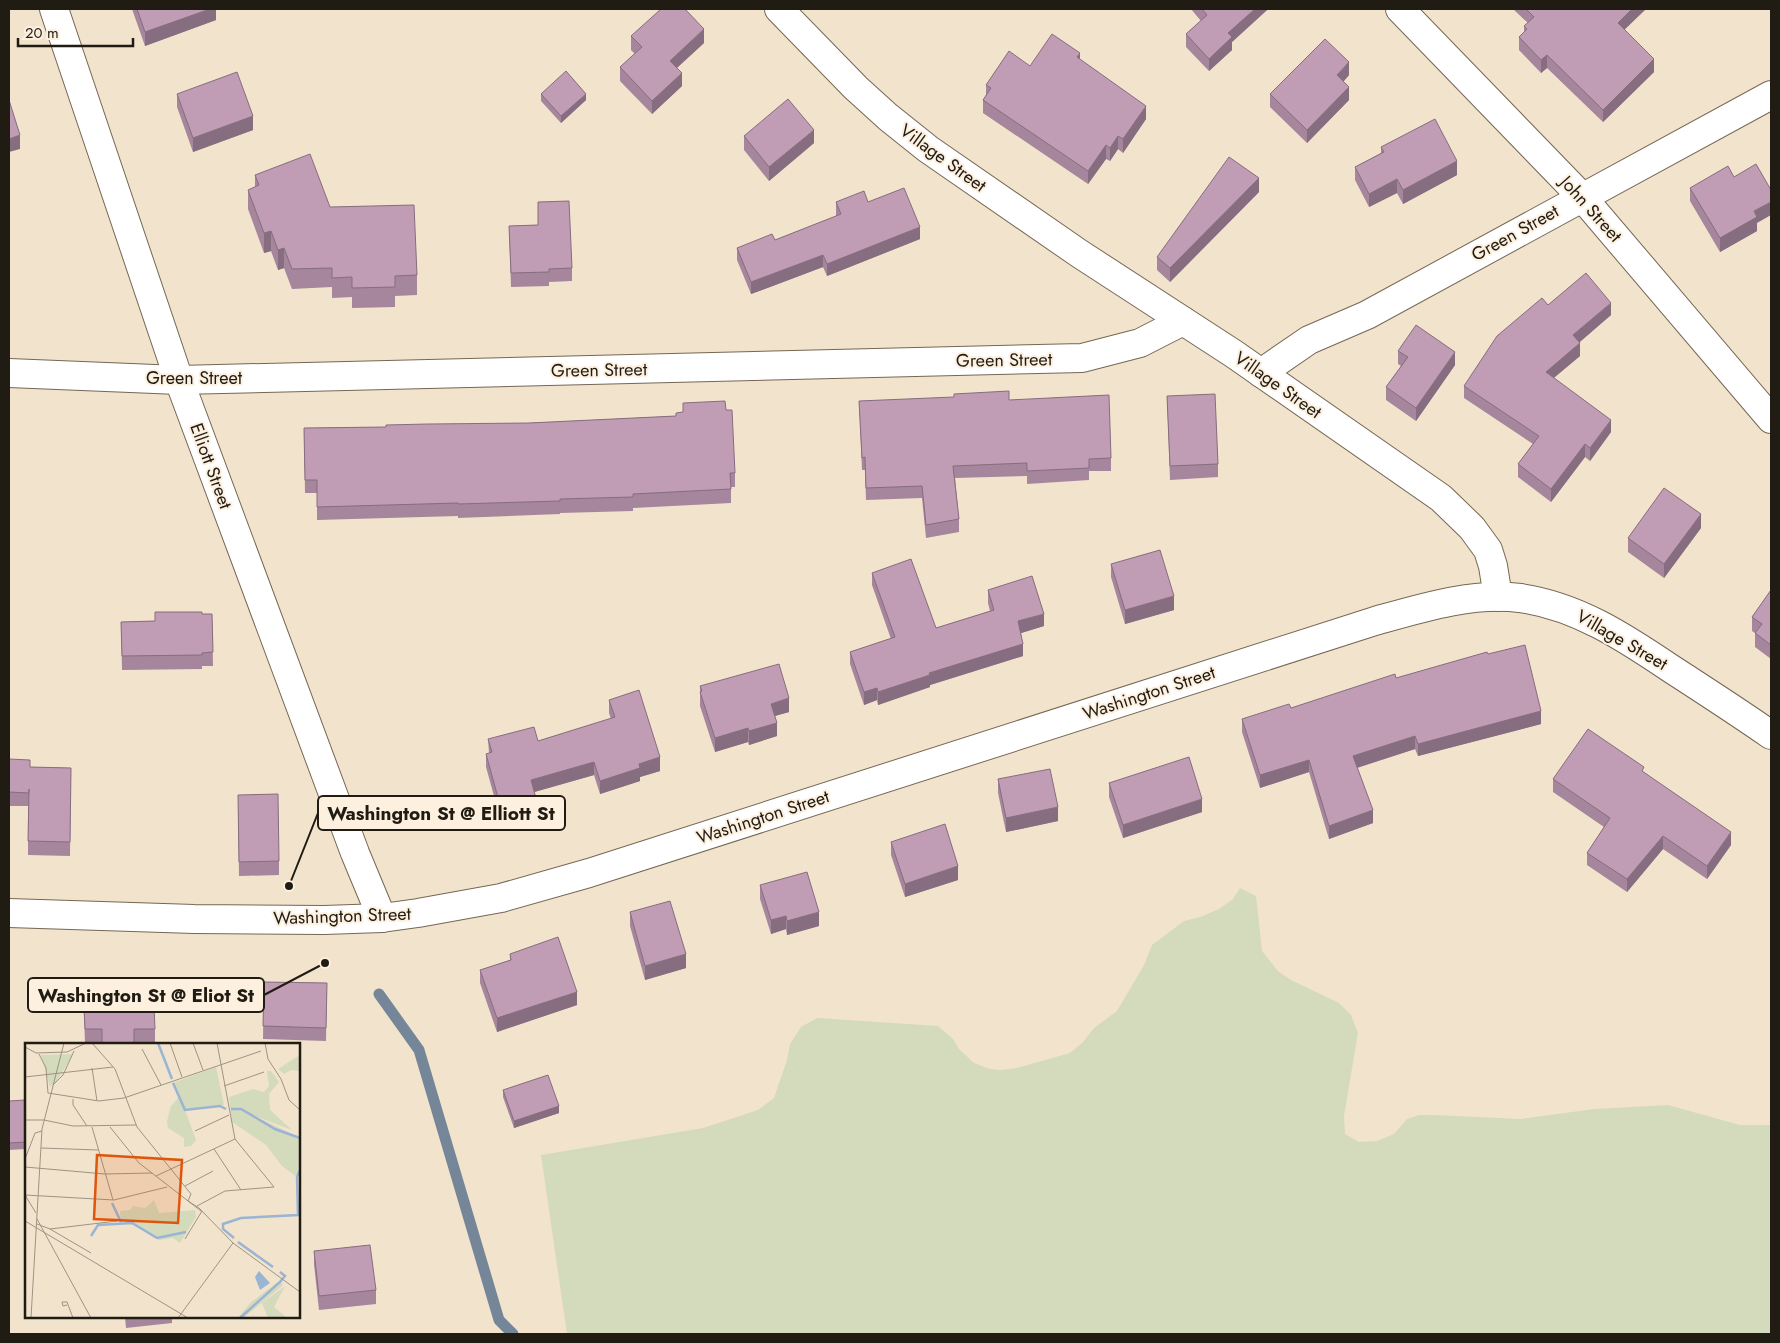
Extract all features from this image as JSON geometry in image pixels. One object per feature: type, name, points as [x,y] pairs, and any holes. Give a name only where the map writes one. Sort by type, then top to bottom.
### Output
[{"type":"street","name":"Elliott Street","points":[[54,9],[179,380],[355,853],[382,918]]},
{"type":"street","name":"Village Street","points":[[779,9],[862,94],[921,144],[1080,254],[1261,373],[1434,493],[1461,516],[1488,550],[1494,566],[1498,597],[1540,602],[1598,623],[1627,639],[1771,735]]},
{"type":"street","name":"John Street","points":[[1400,9],[1582,197],[1771,419]]},
{"type":"street","name":"Green Street","points":[[1261,373],[1309,340],[1367,315],[1771,95]]},
{"type":"street","name":"Green Street","points":[[9,373],[179,380],[1082,358],[1140,343],[1182,320]]},
{"type":"street","name":"Washington Street","points":[[9,913],[194,919],[324,920],[409,915],[484,901],[547,886],[1375,621],[1431,606],[1476,598],[1498,597]]},
{"type":"green space","points":[[1240,888],[1256,896],[1262,951],[1278,971],[1291,980],[1339,1003],[1351,1015],[1358,1033],[1344,1116],[1345,1134],[1359,1142],[1377,1141],[1394,1134],[1407,1119],[1419,1115],[1521,1119],[1594,1109],[1668,1105],[1740,1125],[1771,1125],[1771,1334],[567,1334],[541,1155],[703,1128],[758,1110],[774,1098],[787,1060],[790,1044],[801,1027],[817,1018],[938,1026],[953,1039],[959,1049],[974,1063],[990,1069],[1017,1068],[1070,1053],[1083,1042],[1094,1028],[1117,1011],[1144,965],[1152,945],[1184,921],[1219,909],[1233,899]]},
{"type":"building","points":[[137,9],[210,9],[145,32]]},
{"type":"building","points":[[661,9],[685,9],[704,29],[670,61],[682,73],[652,101],[620,67],[642,47],[631,36]]},
{"type":"building","points":[[1202,9],[1255,9],[1228,33],[1232,37],[1209,59],[1186,34],[1207,15]]},
{"type":"building","points":[[1526,9],[1632,9],[1618,23],[1654,59],[1603,110],[1547,55],[1541,60],[1519,37],[1527,29],[1524,26],[1534,17]]},
{"type":"building","points":[[1052,34],[1080,53],[1077,57],[1146,106],[1123,139],[1118,136],[1110,148],[1106,145],[1088,171],[983,100],[991,88],[986,85],[1009,51],[1030,66]]},
{"type":"building","points":[[1325,39],[1349,62],[1337,75],[1349,87],[1307,130],[1270,94]]},
{"type":"building","points":[[566,71],[586,94],[561,116],[541,94]]},
{"type":"building","points":[[237,72],[253,116],[193,138],[177,94]]},
{"type":"building","points":[[788,99],[814,130],[769,167],[744,136]]},
{"type":"building","points":[[9,100],[20,135],[9,139]]},
{"type":"building","points":[[1435,119],[1457,161],[1403,190],[1397,179],[1369,194],[1355,167],[1384,152],[1381,147]]},
{"type":"building","points":[[310,154],[330,207],[414,205],[417,275],[395,276],[395,287],[352,288],[352,277],[332,278],[332,268],[292,269],[284,248],[278,250],[271,231],[264,233],[248,190],[259,185],[255,175]]},
{"type":"building","points":[[1229,157],[1259,178],[1170,268],[1157,257]]},
{"type":"building","points":[[1756,164],[1771,190],[1771,202],[1754,211],[1757,217],[1720,238],[1690,188],[1728,166],[1734,177]]},
{"type":"building","points":[[904,188],[920,227],[827,264],[823,255],[751,282],[737,248],[772,234],[775,240],[841,214],[836,202],[864,191],[868,202]]},
{"type":"building","points":[[569,201],[572,268],[549,269],[549,272],[511,273],[509,226],[538,225],[538,202]]},
{"type":"building","points":[[1586,273],[1611,303],[1573,335],[1580,343],[1546,372],[1611,420],[1590,448],[1585,444],[1551,489],[1518,464],[1539,436],[1464,386],[1497,336],[1542,298],[1548,305]]},
{"type":"building","points":[[1416,325],[1455,352],[1416,408],[1386,387],[1408,357],[1398,351]]},
{"type":"building","points":[[1009,391],[1009,400],[1109,395],[1111,458],[1089,459],[1089,468],[1027,471],[1027,463],[953,466],[959,519],[926,525],[922,486],[866,488],[865,457],[862,458],[859,401],[954,397],[954,394]]},
{"type":"building","points":[[1215,394],[1218,464],[1170,466],[1167,396]]},
{"type":"building","points":[[725,401],[726,410],[732,410],[735,473],[730,473],[731,489],[633,494],[633,497],[560,499],[560,501],[317,507],[317,480],[305,480],[304,428],[529,423],[676,416],[676,413],[683,412],[683,403]]},
{"type":"building","points":[[1664,488],[1701,514],[1664,564],[1628,538]]},
{"type":"building","points":[[1160,550],[1174,596],[1125,610],[1111,564]]},
{"type":"building","points":[[911,559],[936,628],[994,610],[988,590],[1032,576],[1044,614],[1018,621],[1023,644],[929,673],[930,675],[878,692],[877,688],[864,692],[850,652],[895,637],[872,573]]},
{"type":"building","points":[[1771,590],[1771,645],[1755,633],[1762,624],[1752,617]]},
{"type":"building","points":[[155,612],[202,612],[202,614],[212,614],[213,652],[202,653],[202,655],[122,656],[121,622],[155,621]]},
{"type":"building","points":[[1525,645],[1541,711],[1418,744],[1415,736],[1353,756],[1373,810],[1329,826],[1309,760],[1260,775],[1242,719],[1289,704],[1291,708],[1395,674],[1396,678],[1487,652],[1488,654]]},
{"type":"building","points":[[779,664],[789,698],[771,704],[777,723],[749,731],[748,728],[715,738],[700,692],[702,691],[700,686]]},
{"type":"building","points":[[639,690],[660,757],[639,764],[640,768],[600,781],[594,762],[531,780],[537,802],[502,812],[486,754],[492,752],[488,739],[534,727],[538,741],[615,717],[609,700]]},
{"type":"building","points":[[1588,729],[1644,767],[1642,771],[1731,832],[1707,866],[1663,836],[1627,879],[1587,853],[1610,818],[1553,779]]},
{"type":"building","points":[[1189,757],[1202,799],[1123,825],[1109,783]]},
{"type":"building","points":[[9,759],[30,760],[30,767],[71,768],[70,842],[28,841],[29,793],[9,792]]},
{"type":"building","points":[[1050,769],[1058,807],[1006,818],[998,779]]},
{"type":"building","points":[[278,794],[279,861],[239,862],[238,795]]},
{"type":"building","points":[[945,824],[958,866],[905,884],[891,842]]},
{"type":"building","points":[[807,872],[819,912],[787,921],[786,916],[771,920],[760,885]]},
{"type":"building","points":[[670,901],[686,954],[645,966],[630,912]]},
{"type":"building","points":[[558,937],[577,992],[497,1018],[480,970],[511,960],[510,954]]},
{"type":"building","points":[[264,982],[327,983],[326,1028],[263,1026]]},
{"type":"building","points":[[153,984],[155,1029],[134,1029],[134,1043],[102,1043],[102,1029],[85,1029],[83,987]]},
{"type":"building","points":[[548,1075],[559,1106],[514,1121],[503,1090]]},
{"type":"building","points":[[25,1100],[25,1142],[9,1143],[9,1101]]},
{"type":"building","points":[[370,1245],[376,1290],[319,1296],[314,1251]]},
{"type":"waterway","points":[[379,994],[419,1050],[499,1320],[513,1334]]},
{"type":"place","name":"Washington St @ Elliott St","points":[[289,886]]},
{"type":"place","name":"Washington St @ Eliot St","points":[[325,963]]}]
